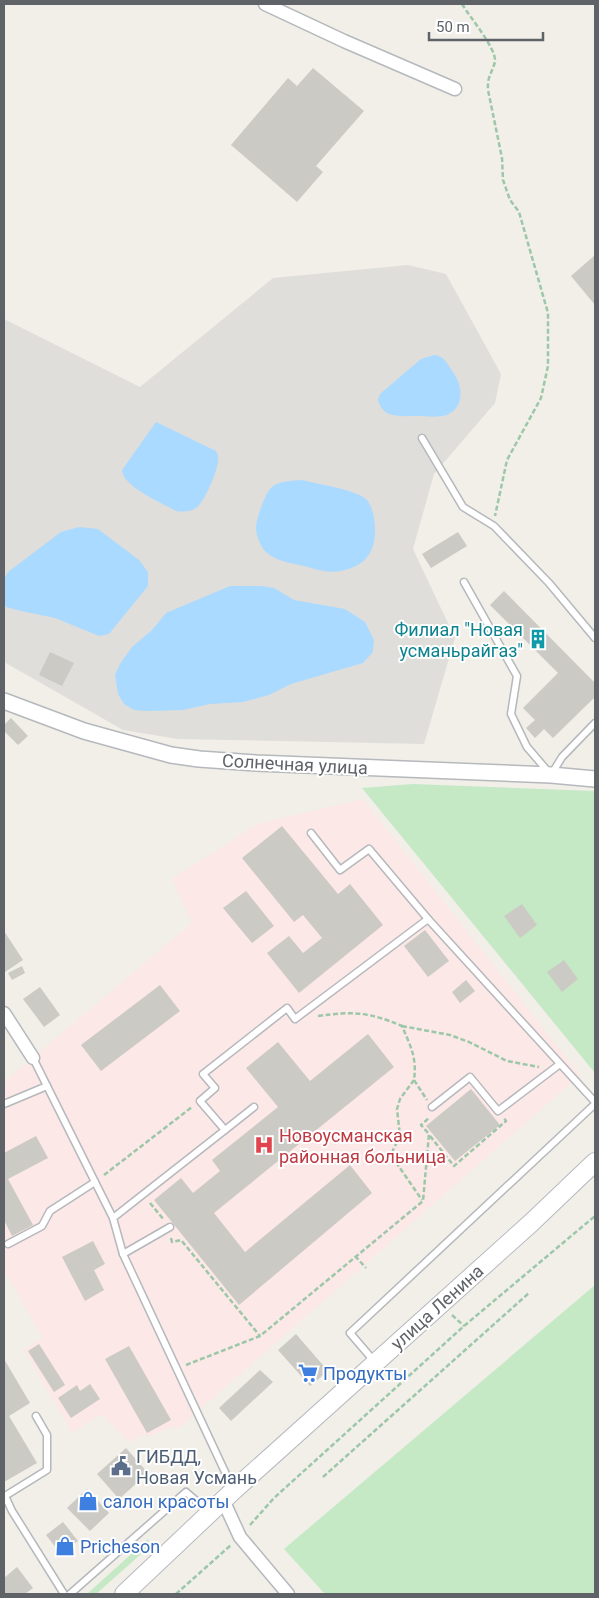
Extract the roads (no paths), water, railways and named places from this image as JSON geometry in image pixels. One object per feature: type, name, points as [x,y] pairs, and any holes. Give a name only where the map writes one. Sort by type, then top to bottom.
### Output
[{"type":"main road","name":"улица Ленина","points":[[124,1594],[228,1495],[524,1229],[595,1162]]},
{"type":"street","points":[[265,4],[344,41],[455,89]]},
{"type":"street","name":"Солнечная улица","points":[[4,701],[92,733],[171,755],[199,759],[266,764],[550,775],[595,779]]},
{"type":"street","points":[[4,1013],[32,1058]]},
{"type":"street","points":[[228,1495],[240,1538],[288,1594]]},
{"type":"lane","points":[[422,438],[463,506],[494,526],[549,583],[595,638]]},
{"type":"lane","points":[[464,582],[517,676],[511,714],[527,747],[550,775],[562,757],[595,723]]},
{"type":"lane","points":[[311,833],[340,870],[368,849],[428,919],[595,1103],[350,1333],[375,1362]]},
{"type":"lane","points":[[225,1130],[200,1101],[215,1088],[203,1074],[287,1008],[295,1019],[428,919]]},
{"type":"lane","points":[[32,1058],[113,1218],[123,1254],[177,1368],[228,1495]]},
{"type":"lane","points":[[432,1107],[470,1078],[498,1111],[560,1064]]},
{"type":"lane","points":[[4,1104],[46,1086]]},
{"type":"lane","points":[[113,1218],[254,1107]]},
{"type":"lane","points":[[8,1244],[42,1226],[50,1211],[95,1182]]},
{"type":"lane","points":[[123,1254],[170,1227]]},
{"type":"lane","points":[[36,1416],[46,1435],[47,1470],[5,1497],[64,1594]]},
{"type":"lane","points":[[70,1594],[186,1492],[210,1513]]},
{"type":"water","points":[[434,355],[443,359],[459,384],[460,396],[457,407],[447,415],[440,416],[399,416],[385,411],[380,406],[378,399],[380,394],[421,359]]},
{"type":"water","points":[[156,422],[217,453],[218,461],[213,480],[203,500],[194,509],[176,511],[144,494],[124,476],[122,470]]},
{"type":"water","points":[[302,480],[346,490],[367,500],[374,516],[375,535],[371,551],[361,563],[345,570],[324,571],[279,560],[264,550],[256,527],[261,507],[268,492],[273,486],[281,482]]},
{"type":"water","points":[[79,527],[98,529],[139,560],[148,572],[148,586],[109,634],[99,636],[55,618],[6,607],[4,604],[4,579],[8,572],[61,532]]},
{"type":"water","points":[[230,586],[274,588],[294,600],[345,609],[365,622],[374,640],[373,652],[363,663],[291,684],[269,695],[243,702],[210,704],[183,710],[146,711],[134,710],[124,704],[118,694],[115,675],[132,647],[152,630],[166,613]]},
{"type":"place","name":"Филиал \"Новая усманьрайгаз\"","points":[[538,639]]},
{"type":"place","name":"Новоусманская районная больница","points":[[264,1145]]},
{"type":"place","name":"Продукты","points":[[308,1373]]},
{"type":"place","name":"ГИБДД, Новая Усмань","points":[[121,1466]]},
{"type":"place","name":"салон красоты","points":[[88,1501]]},
{"type":"place","name":"Pricheson","points":[[65,1546]]}]
